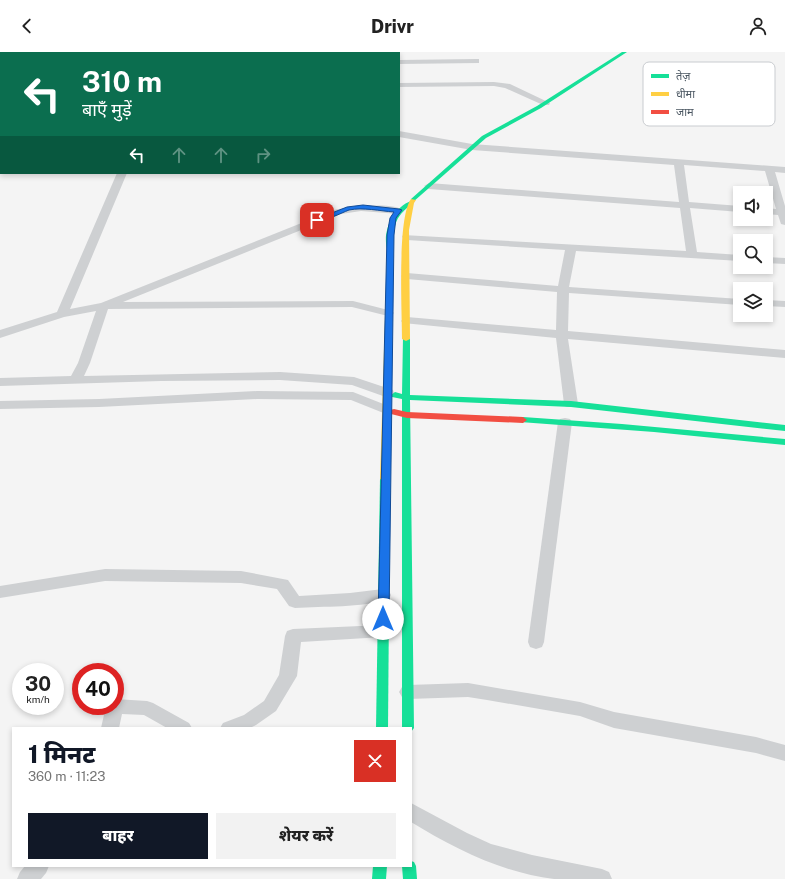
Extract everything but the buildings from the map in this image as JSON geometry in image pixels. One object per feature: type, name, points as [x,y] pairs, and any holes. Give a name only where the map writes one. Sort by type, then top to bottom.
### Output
[{"type":"street","points":[[382,727],[388,313],[390,235],[393,218],[406,209],[418,194],[484,137],[546,103],[625,52]]},
{"type":"street","points":[[421,53],[424,65]]},
{"type":"street","points":[[400,62],[424,65],[476,61]]},
{"type":"street","points":[[400,85],[427,81],[494,84],[507,86],[546,103]]},
{"type":"street","points":[[400,134],[472,147],[679,164],[785,170]]},
{"type":"street","points":[[679,164],[692,255]]},
{"type":"street","points":[[769,169],[784,217]]},
{"type":"street","points":[[62,314],[122,174]]},
{"type":"street","points":[[429,186],[733,208]]},
{"type":"street","points":[[76,380],[84,363],[88,346],[104,306],[350,208],[363,207],[406,209]]},
{"type":"street","points":[[406,209],[408,397],[408,727]]},
{"type":"street","points":[[773,213],[784,217]]},
{"type":"street","points":[[406,237],[733,258]]},
{"type":"street","points":[[571,247],[563,290],[562,335],[571,404]]},
{"type":"street","points":[[773,260],[785,261]]},
{"type":"street","points":[[407,276],[563,290],[733,302]]},
{"type":"street","points":[[773,303],[785,304]]},
{"type":"street","points":[[0,334],[62,314],[104,306],[353,304],[388,313]]},
{"type":"street","points":[[407,321],[785,354]]},
{"type":"street","points":[[0,382],[280,376],[354,381],[388,393],[408,397],[571,404],[785,428]]},
{"type":"street","points":[[0,405],[99,403],[258,395],[353,396],[386,410],[407,415],[565,422],[785,442]]},
{"type":"street","points":[[536,642],[544,577],[555,512],[565,422]]},
{"type":"street","points":[[0,592],[105,575],[156,575],[241,577],[282,584],[295,602],[350,599],[383,595]]},
{"type":"street","points":[[232,727],[250,720],[270,706],[288,676],[293,636],[383,631]]},
{"type":"street","points":[[408,692],[474,691],[580,710],[614,720],[756,745],[785,753]]},
{"type":"street","points":[[110,727],[115,706],[147,708],[181,727]]},
{"type":"street","points":[[412,813],[465,842],[491,853],[558,871],[602,879]]},
{"type":"street","points":[[27,879],[38,867]]},
{"type":"street","points":[[379,879],[380,867]]},
{"type":"street","points":[[409,867],[410,879]]},
{"type":"traffic: fast","points":[[413,200],[484,137],[539,107],[625,52]]},
{"type":"traffic: fast","points":[[390,251],[391,229],[395,217],[404,207],[411,203]]},
{"type":"traffic: fast","points":[[406,339],[408,727]]},
{"type":"traffic: fast","points":[[395,395],[408,397],[571,404],[785,428]]},
{"type":"traffic: fast","points":[[523,420],[622,426],[785,442]]},
{"type":"traffic: fast","points":[[382,727],[385,479]]},
{"type":"traffic: fast","points":[[379,879],[380,867]]},
{"type":"traffic: fast","points":[[409,867],[410,879]]},
{"type":"traffic: slow","points":[[406,339],[406,230],[411,203],[413,200]]},
{"type":"traffic: slow","points":[[385,479],[390,251]]},
{"type":"traffic: jam","points":[[394,412],[407,415],[523,420]]},
{"type":"route","points":[[317,220],[350,208],[363,207],[383,210],[399,210],[393,218],[390,235],[383,619]]}]
